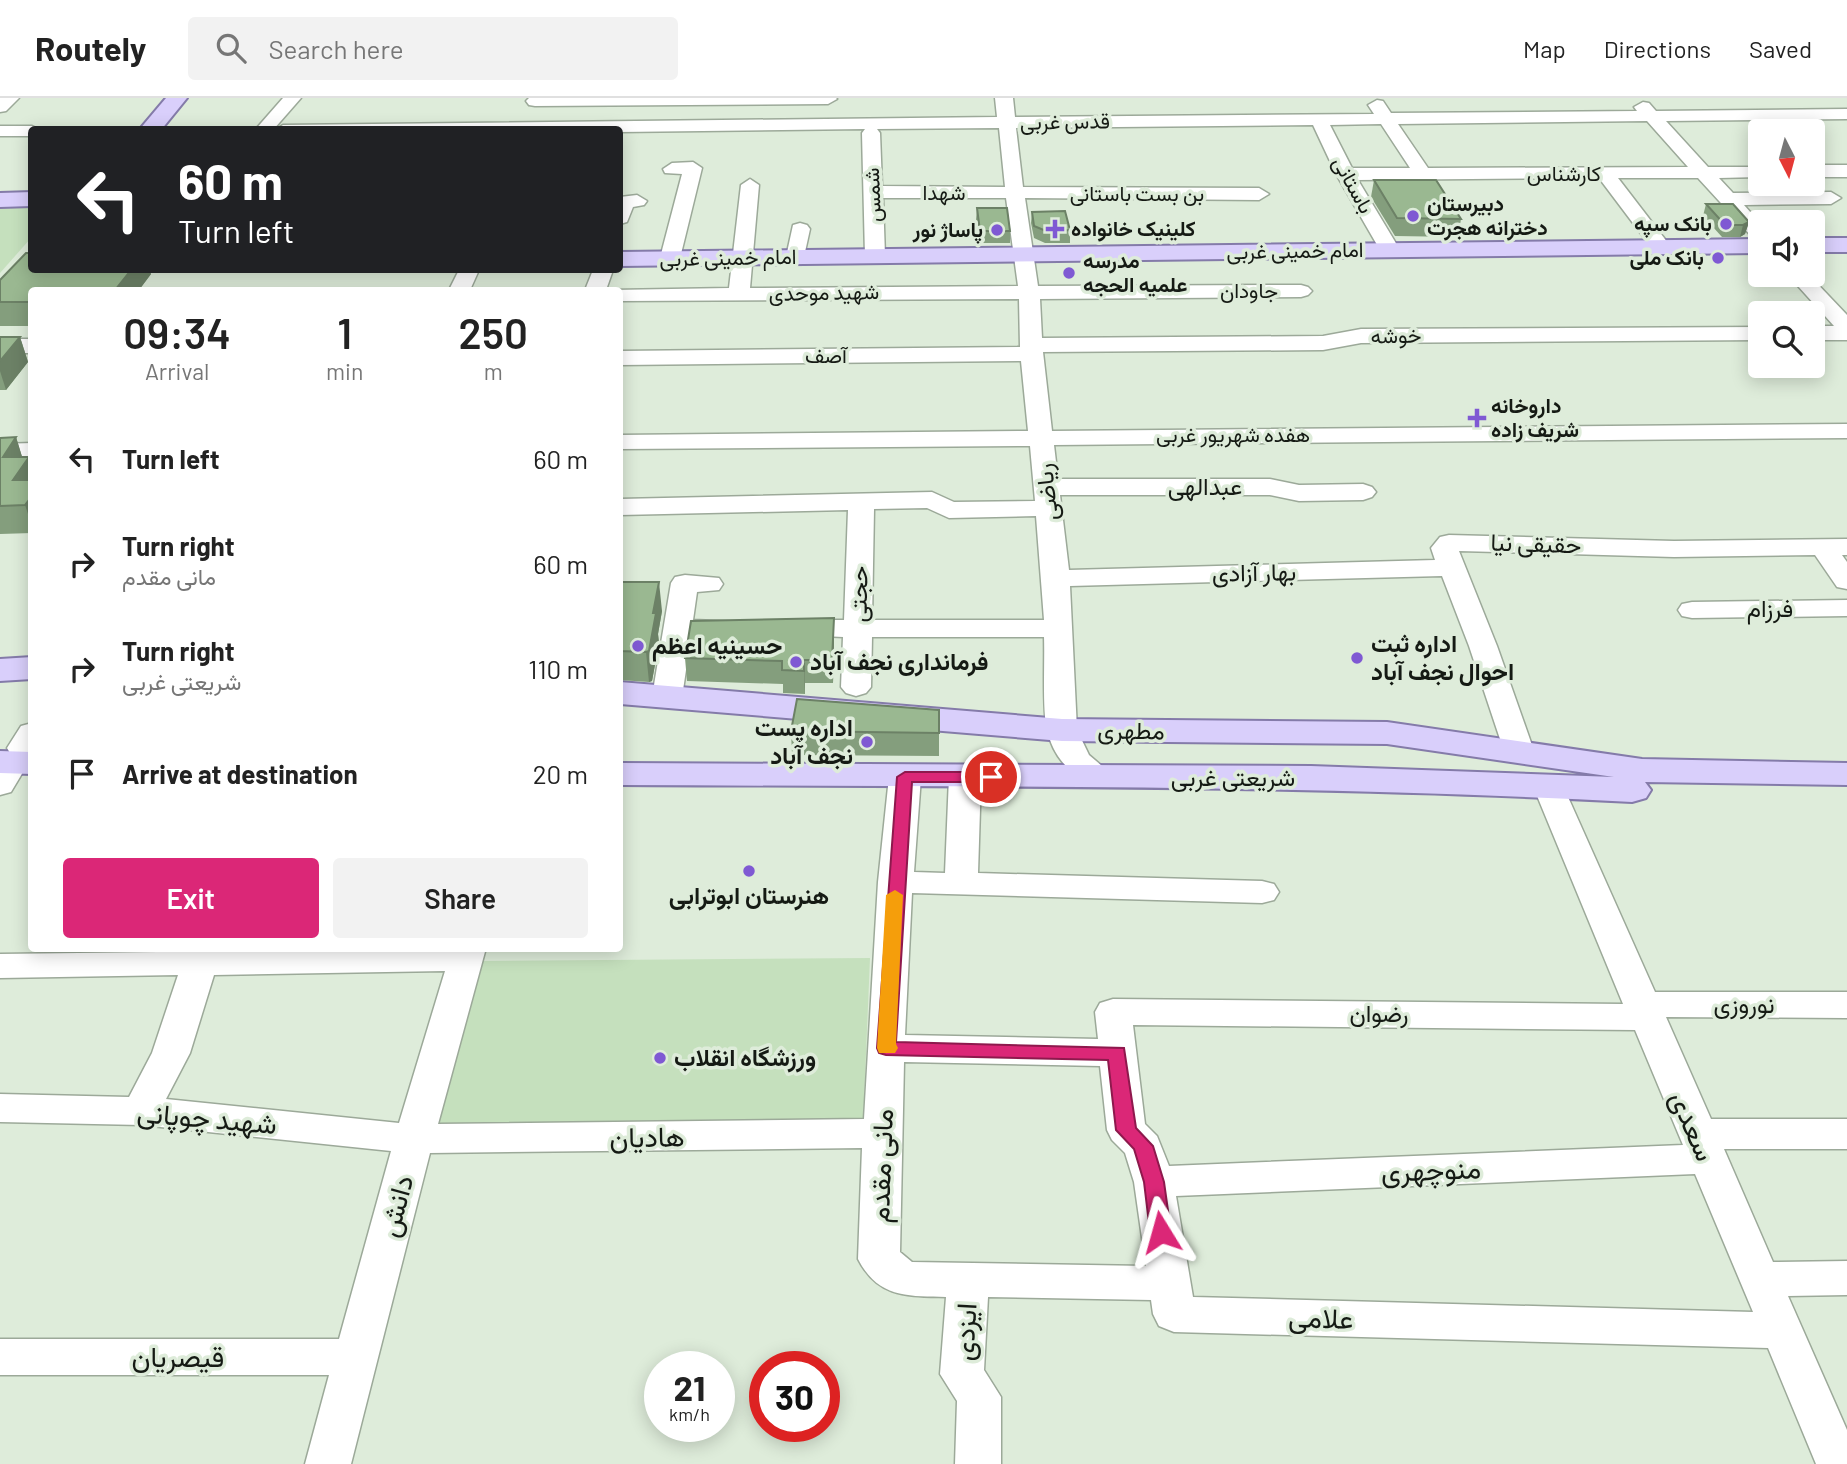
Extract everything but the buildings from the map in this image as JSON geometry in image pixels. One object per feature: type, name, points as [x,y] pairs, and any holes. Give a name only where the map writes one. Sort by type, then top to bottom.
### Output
[{"type":"main road","points":[[152,126],[177,98]]},
{"type":"main road","points":[[0,200],[28,199]]},
{"type":"main road","points":[[1825,245],[1847,245]]},
{"type":"main road","name":"امام خمینی غربی","points":[[623,259],[1748,246]]},
{"type":"main road","points":[[0,670],[28,668]]},
{"type":"main road","name":"مطهری","points":[[623,693],[1064,733],[1387,733],[1642,770],[1847,774]]},
{"type":"main road","name":"شریعتی غربی","points":[[623,774],[1325,778],[1698,793],[1847,795]]},
{"type":"street","points":[[0,107],[10,98]]},
{"type":"street","points":[[267,126],[292,98]]},
{"type":"street","points":[[1004,98],[1022,254]]},
{"type":"street","points":[[1373,98],[1423,174]]},
{"type":"street","points":[[1635,98],[1748,221]]},
{"type":"street","points":[[523,126],[536,99],[828,99]]},
{"type":"street","points":[[728,131],[734,99]]},
{"type":"street","name":"قدس غربی","points":[[623,129],[1009,128],[1319,119],[1847,114]]},
{"type":"street","name":"باستانی","points":[[1319,119],[1345,174],[1390,250]]},
{"type":"street","points":[[623,138],[728,131],[737,134],[871,133],[1009,128]]},
{"type":"street","points":[[0,131],[28,131]]},
{"type":"street","name":"شمس","points":[[871,133],[875,256]]},
{"type":"street","points":[[670,258],[694,168],[672,169]]},
{"type":"street","points":[[1825,171],[1847,171]]},
{"type":"street","name":"کارشناس","points":[[1345,174],[1748,172]]},
{"type":"street","points":[[1605,174],[1661,247]]},
{"type":"street","points":[[739,294],[750,185]]},
{"type":"street","name":"شهدا","points":[[873,192],[1016,194]]},
{"type":"street","name":"بن بست باستانی","points":[[1016,194],[1259,194]]},
{"type":"street","points":[[1728,199],[1831,198]]},
{"type":"street","points":[[623,208],[625,201],[637,201]]},
{"type":"street","points":[[796,257],[800,229]]},
{"type":"street","name":"ریاضی","points":[[1022,254],[1029,291],[1032,349],[1056,578],[1064,733]]},
{"type":"street","points":[[1808,287],[1847,331]]},
{"type":"street","name":"جاودان","points":[[1029,291],[1301,291]]},
{"type":"street","name":"شهید موحدی","points":[[623,295],[1029,291]]},
{"type":"street","points":[[1825,332],[1847,331]]},
{"type":"street","name":"خوشه","points":[[1032,349],[1323,343],[1362,336],[1748,334]]},
{"type":"street","points":[[0,346],[28,346]]},
{"type":"street","name":"آصف","points":[[623,358],[1032,349]]},
{"type":"street","name":"هفده شهریور غربی","points":[[623,442],[1847,431]]},
{"type":"street","points":[[0,451],[28,450]]},
{"type":"street","name":"عبدالهی","points":[[623,506],[932,500],[949,510],[1047,498],[1270,487],[1299,493],[1363,492]]},
{"type":"street","name":"حجتی","points":[[856,687],[861,502]]},
{"type":"street","name":"حقیقی نیا","points":[[1451,568],[1444,548],[1449,542],[1674,549],[1835,547]]},
{"type":"street","points":[[1835,547],[1847,580]]},
{"type":"street","points":[[1451,568],[1483,646],[1518,751]]},
{"type":"street","name":"بهار آزادی","points":[[1056,578],[1451,568]]},
{"type":"street","points":[[667,697],[679,628],[670,600],[685,583],[709,584]]},
{"type":"street","name":"فرزام","points":[[1692,610],[1847,608]]},
{"type":"street","points":[[679,628],[1058,629]]},
{"type":"street","points":[[1043,778],[1058,769],[1063,758],[1060,744],[1049,734],[1064,733],[1076,760],[1093,773],[1111,777]]},
{"type":"street","name":"مانی مقدم","points":[[905,777],[895,882],[881,1133],[878,1259],[903,1279],[1168,1283]]},
{"type":"street","points":[[961,884],[965,777]]},
{"type":"street","name":"سعدی","points":[[1549,786],[1839,1464]]},
{"type":"street","points":[[895,882],[1262,892]]},
{"type":"street","points":[[0,966],[200,963],[468,954]]},
{"type":"street","name":"دانش","points":[[328,1464],[414,1139],[468,954]]},
{"type":"street","points":[[141,1111],[171,1053],[200,963]]},
{"type":"street","name":"نوروزی","points":[[1644,1010],[1847,1005]]},
{"type":"street","name":"رضوان","points":[[1113,1012],[1644,1010]]},
{"type":"street","name":"علامی","points":[[1113,1012],[1126,1130],[1143,1146],[1154,1182],[1174,1314],[1782,1331]]},
{"type":"street","points":[[886,1048],[1117,1053]]},
{"type":"street","name":"شهید چوپانی","points":[[0,1108],[141,1111],[414,1139]]},
{"type":"street","name":"هادیان","points":[[414,1139],[881,1133]]},
{"type":"street","name":"منوچهری","points":[[1154,1182],[1847,1134]]},
{"type":"street","points":[[1759,1279],[1847,1278]]},
{"type":"street","name":"ایزدی","points":[[968,1280],[962,1374],[979,1397],[978,1464]]},
{"type":"street","name":"قیصریان","points":[[0,1357],[357,1357]]},
{"type":"green space","points":[[0,204],[28,204],[28,241],[0,273]]},
{"type":"green space","name":"ورزشگاه انقلاب","points":[[870,958],[863,1125],[435,1129],[482,961]]},
{"type":"slow traffic","points":[[889,1048],[886,1048],[895,895]]},
{"type":"place","name":"دبیرستان دخترانه هجرت","points":[[1413,216]]},
{"type":"place","name":"بانک سپه","points":[[1726,224]]},
{"type":"place","name":"کلینیک خانواده","points":[[1055,229]]},
{"type":"place","name":"پاساژ نور","points":[[997,230]]},
{"type":"place","name":"بانک ملی","points":[[1718,258]]},
{"type":"place","name":"مدرسه علمیه الحجه","points":[[1069,273]]},
{"type":"place","name":"داروخانه شریف زاده","points":[[1477,418]]},
{"type":"place","name":"حسینیه اعظم","points":[[638,646]]},
{"type":"place","name":"اداره ثبت احوال نجف آباد","points":[[1357,658]]},
{"type":"place","name":"فرمانداری نجف آباد","points":[[796,662]]},
{"type":"place","name":"اداره پست نجف آباد","points":[[867,742]]},
{"type":"place","name":"هنرستان ابوترابی","points":[[749,871]]},
{"type":"place","name":"ورزشگاه انقلاب","points":[[660,1058]]},
{"type":"route","points":[[991,777],[905,777],[895,882],[886,1048],[1117,1053],[1126,1130],[1143,1146],[1154,1182],[1161,1232]]}]
